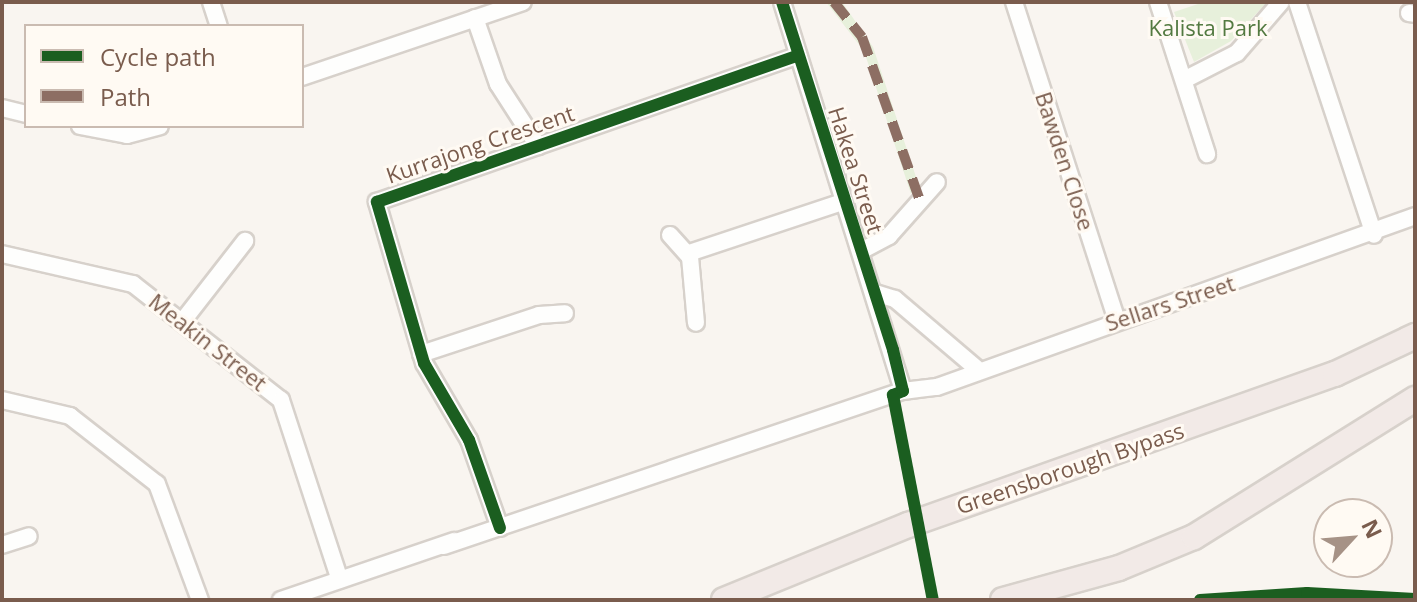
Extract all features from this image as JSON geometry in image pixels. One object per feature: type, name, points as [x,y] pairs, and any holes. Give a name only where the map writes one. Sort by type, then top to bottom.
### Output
[{"type":"highway","name":"Greensborough Bypass","points":[[724,600],[862,542],[1335,374],[1415,336]]},
{"type":"highway","points":[[1003,600],[1170,549],[1351,445],[1415,399]]},
{"type":"street","points":[[211,2],[218,24]]},
{"type":"street","points":[[304,76],[523,2]]},
{"type":"street","name":"Hakea Street","points":[[782,2],[907,390]]},
{"type":"street","name":"Bawden Close","points":[[1014,2],[1117,321]]},
{"type":"street","points":[[1158,2],[1207,154]]},
{"type":"street","points":[[1184,80],[1237,53],[1281,2]]},
{"type":"street","points":[[1297,2],[1374,235]]},
{"type":"street","points":[[475,18],[498,84],[538,146]]},
{"type":"street","name":"Kurrajong Crescent","points":[[497,523],[469,440],[421,354],[377,202],[798,55]]},
{"type":"street","points":[[2,108],[24,114]]},
{"type":"street","points":[[90,128],[127,135],[153,128]]},
{"type":"street","points":[[861,251],[889,236],[937,182]]},
{"type":"street","points":[[689,253],[845,201]]},
{"type":"street","name":"Sellars Street","points":[[1374,235],[1415,216]]},
{"type":"street","name":"Sellars Street","points":[[281,600],[444,546],[497,523],[559,507],[907,390],[937,387],[972,369],[1415,223]]},
{"type":"street","points":[[670,235],[689,253],[696,323]]},
{"type":"street","points":[[182,322],[245,241]]},
{"type":"street","name":"Meakin Street","points":[[2,254],[133,284],[284,405],[344,579]]},
{"type":"street","points":[[875,293],[895,299],[972,369]]},
{"type":"street","points":[[421,354],[539,315],[565,313]]},
{"type":"street","points":[[2,400],[74,419],[161,487],[200,600]]},
{"type":"street","points":[[2,545],[29,536]]},
{"type":"green space","points":[[826,2],[842,2],[873,47],[918,183],[911,194],[864,51]]},
{"type":"green space","name":"Kalista Park","points":[[1204,2],[1267,2],[1231,41],[1194,62],[1174,12]]},
{"type":"marked path","points":[[834,2],[862,37],[920,201]]},
{"type":"cycle path","points":[[782,2],[893,350],[903,391],[893,395],[933,600]]},
{"type":"cycle path","points":[[500,528],[469,440],[424,363],[377,202],[798,55]]},
{"type":"cycle path","points":[[1200,600],[1307,593],[1415,599]]}]
